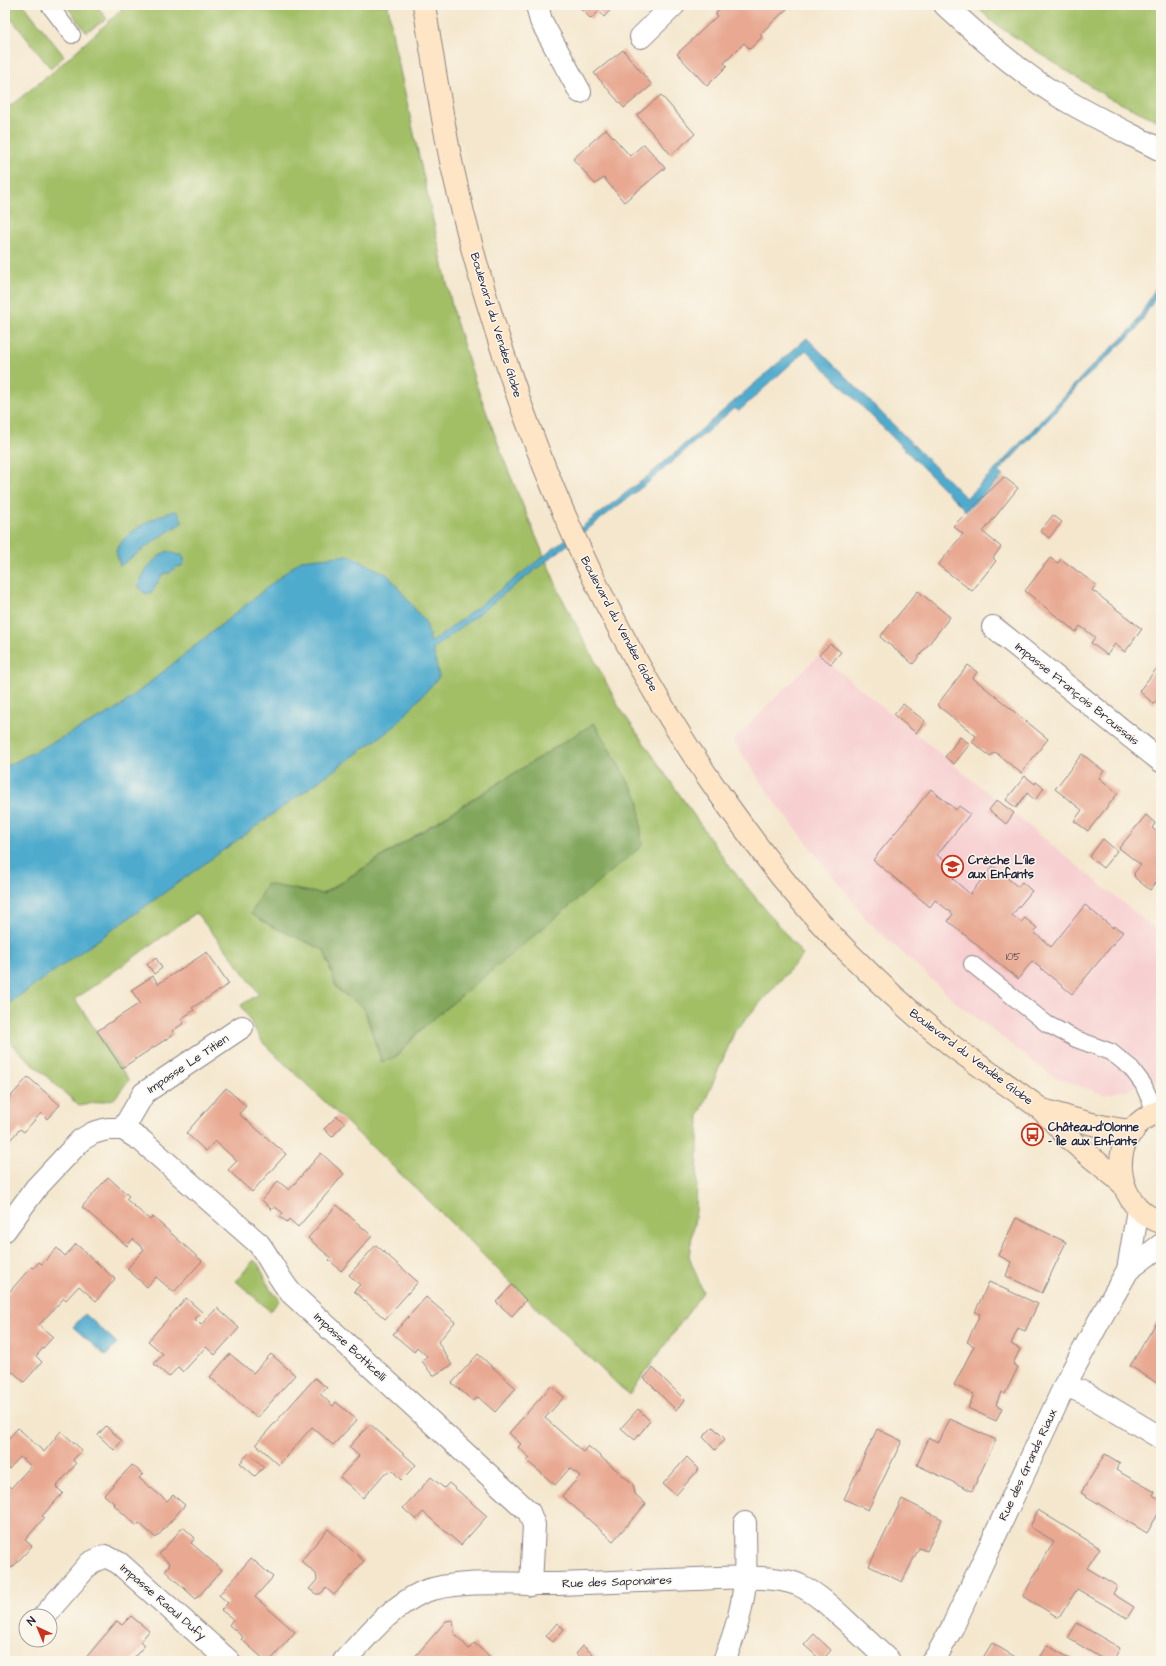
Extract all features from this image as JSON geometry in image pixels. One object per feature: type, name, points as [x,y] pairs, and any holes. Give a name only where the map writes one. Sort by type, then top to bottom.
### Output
[{"type":"main road","name":"Boulevard du Vendée Globe","points":[[424,5],[452,163],[474,255],[504,355],[531,432],[563,512],[602,594],[645,674],[686,744],[743,827],[782,878],[823,926],[876,979],[928,1027],[1042,1110],[1072,1141],[1122,1183]]},
{"type":"main road","name":"Boulevard du Vendée Globe","points":[[1042,1110],[1109,1129],[1133,1130]]},
{"type":"main road","points":[[1158,1112],[1143,1120],[1133,1130],[1124,1146],[1120,1165],[1122,1183],[1128,1197],[1138,1209],[1152,1219],[1161,1222]]},
{"type":"street","points":[[537,5],[541,21],[580,92]]},
{"type":"street","points":[[640,37],[674,5]]},
{"type":"street","points":[[945,5],[966,25],[1017,66],[1060,97],[1102,121],[1161,150]]},
{"type":"street","name":"Impasse François Broussais","points":[[993,627],[1161,761]]},
{"type":"street","name":"Impasse Le Titien","points":[[123,1129],[144,1093],[242,1027]]},
{"type":"street","points":[[5,1230],[36,1188],[81,1140],[106,1129],[123,1129]]},
{"type":"street","name":"Impasse Botticelli","points":[[123,1129],[142,1141],[259,1244],[267,1255],[282,1284],[291,1293],[529,1512],[534,1525],[531,1585]]},
{"type":"street","name":"Rue des Grands Riaux","points":[[932,1661],[936,1657],[952,1628],[1066,1385],[1099,1321],[1128,1270],[1138,1209]]},
{"type":"street","name":"Rue des Grands Riaux","points":[[1128,1270],[1161,1245]]},
{"type":"street","points":[[1066,1385],[1087,1394],[1161,1438]]},
{"type":"street","points":[[724,1661],[734,1637],[743,1599],[746,1524]]},
{"type":"street","name":"Impasse Raoul Dufy","points":[[51,1608],[90,1563],[105,1556],[119,1563],[229,1661]]},
{"type":"street","name":"Rue des Saponaires","points":[[344,1661],[382,1620],[405,1603],[424,1592],[452,1585],[531,1585],[745,1578],[782,1581],[798,1585],[810,1591],[889,1661]]},
{"type":"lane","points":[[49,5],[72,35]]},
{"type":"lane","points":[[972,964],[1047,1024],[1076,1039],[1111,1052],[1131,1068],[1144,1084],[1158,1112]]},
{"type":"shaded area","name":"Crèche L'ïle aux Enfants","points":[[819,655],[1161,934],[1161,1080],[1105,1095],[1052,1076],[956,1002],[867,920],[770,795],[733,740]]},
{"type":"green space","points":[[5,5],[24,5],[64,56],[51,69],[5,11]]},
{"type":"green space","points":[[66,5],[96,5],[107,19],[86,32]]},
{"type":"green space","points":[[118,5],[388,5],[394,43],[454,315],[476,384],[508,470],[561,596],[619,707],[727,863],[803,955],[735,1031],[699,1115],[696,1211],[689,1256],[703,1292],[629,1395],[530,1302],[429,1201],[263,1043],[241,1005],[259,994],[236,962],[196,913],[75,999],[129,1080],[114,1099],[79,1106],[9,1042],[5,1044],[5,110],[54,71],[126,6],[121,9]],"holes":[[[594,723],[639,800],[397,1056],[381,1061],[364,1008],[337,989],[324,950],[271,926]]]},
{"type":"green space","points":[[975,5],[1161,5],[1161,122],[1107,97],[995,24]]},
{"type":"green space","points":[[594,723],[639,800],[642,846],[419,1031],[397,1056],[382,1062],[364,1008],[337,989],[324,950],[271,926],[251,914],[266,884],[323,894]]},
{"type":"green space","points":[[254,1260],[259,1265],[270,1289],[280,1300],[270,1311],[236,1281]]},
{"type":"water","points":[[1161,279],[1161,288],[1136,330],[1082,381],[1047,421],[998,472],[1003,476],[966,511],[806,350],[739,411],[734,408],[651,480],[433,649],[439,677],[395,726],[5,1006],[5,767],[117,709],[301,560],[349,555],[388,575],[426,623],[431,643],[648,476],[807,338],[966,498],[999,466],[1090,368],[1133,328]]},
{"type":"water","points":[[173,511],[178,512],[183,522],[120,566],[116,551],[120,544],[140,526]]},
{"type":"water","points":[[167,551],[182,555],[184,558],[183,565],[176,567],[170,573],[162,575],[152,592],[145,594],[138,586],[143,575],[157,558]]},
{"type":"water","points":[[85,1314],[117,1343],[106,1356],[73,1327]]},
{"type":"building","points":[[577,5],[615,5],[604,17],[599,11],[591,19]]},
{"type":"building","points":[[615,5],[622,5],[618,9]]},
{"type":"building","points":[[723,5],[728,5],[731,9],[735,5],[791,5],[760,34],[762,37],[750,49],[744,43],[724,63],[727,66],[707,86],[677,54],[717,16],[716,13]]},
{"type":"building","points":[[623,50],[652,85],[624,108],[594,73]]},
{"type":"building","points":[[661,95],[695,134],[671,155],[637,115]]},
{"type":"building","points":[[606,129],[630,156],[644,144],[665,168],[624,202],[604,178],[595,184],[573,159]]},
{"type":"building","points":[[1004,477],[1018,488],[983,532],[1001,547],[993,558],[996,561],[972,591],[938,565],[963,534],[953,526]]},
{"type":"building","points":[[1053,515],[1062,522],[1049,538],[1040,531]]},
{"type":"building","points":[[1050,558],[1058,563],[1061,559],[1096,585],[1092,590],[1142,629],[1125,652],[1115,644],[1107,655],[1091,643],[1095,637],[1080,626],[1076,632],[1025,591]]},
{"type":"building","points":[[918,591],[950,617],[913,664],[880,637]]},
{"type":"building","points":[[830,644],[841,652],[831,664],[819,655]]},
{"type":"building","points":[[1161,663],[1161,699],[1159,697],[1154,704],[1139,691]]},
{"type":"building","points":[[968,665],[977,672],[973,678],[1048,739],[1021,773],[995,752],[990,756],[972,742],[976,736],[937,705]]},
{"type":"building","points":[[903,704],[925,721],[916,733],[894,715]]},
{"type":"building","points":[[960,737],[970,744],[954,764],[945,757]]},
{"type":"building","points":[[1082,754],[1104,771],[1099,778],[1118,793],[1088,831],[1074,821],[1082,810],[1055,789]]},
{"type":"building","points":[[1025,776],[1035,784],[1036,782],[1044,788],[1035,800],[1027,793],[1016,808],[1006,800]]},
{"type":"building","points":[[931,789],[956,810],[959,806],[970,814],[937,855],[959,872],[953,879],[970,894],[993,866],[1018,887],[1022,882],[1032,891],[1012,915],[1021,922],[1025,918],[1037,928],[1034,932],[1051,947],[1085,905],[1113,928],[1114,926],[1123,932],[1072,994],[1032,961],[1018,979],[948,921],[953,914],[935,900],[930,907],[873,860]]},
{"type":"building","points":[[997,800],[1014,813],[1006,824],[989,810]]},
{"type":"building","points":[[1146,815],[1155,823],[1152,828],[1161,835],[1161,877],[1150,890],[1135,878],[1134,873],[1141,865],[1119,848]]},
{"type":"building","points":[[1103,839],[1117,851],[1103,868],[1089,857]]},
{"type":"building","points":[[207,952],[229,984],[192,1008],[194,1010],[181,1019],[184,1023],[172,1031],[174,1034],[122,1068],[97,1031],[140,1003],[131,990],[153,976],[158,984]]},
{"type":"building","points":[[156,958],[162,968],[154,974],[147,964]]},
{"type":"building","points":[[28,1077],[60,1105],[47,1119],[41,1113],[24,1132],[20,1129],[10,1140],[5,1136],[5,1103]]},
{"type":"building","points":[[226,1088],[246,1106],[239,1114],[286,1154],[252,1192],[228,1170],[237,1161],[215,1141],[206,1151],[186,1133]]},
{"type":"building","points":[[337,1116],[345,1123],[332,1137],[324,1129]]},
{"type":"building","points":[[321,1153],[344,1174],[298,1227],[289,1219],[287,1222],[280,1217],[283,1213],[275,1207],[272,1210],[262,1200],[278,1181],[289,1190]]},
{"type":"building","points":[[108,1177],[129,1196],[126,1199],[150,1220],[153,1217],[202,1261],[174,1292],[156,1277],[147,1287],[127,1269],[144,1249],[133,1239],[127,1246],[82,1207]]},
{"type":"building","points":[[337,1205],[372,1236],[341,1271],[329,1260],[331,1258],[308,1238]]},
{"type":"building","points":[[1016,1218],[1066,1242],[1042,1293],[1006,1276],[1011,1262],[998,1255]]},
{"type":"building","points":[[76,1244],[115,1279],[96,1301],[79,1286],[66,1300],[64,1298],[39,1325],[53,1337],[36,1356],[42,1362],[24,1382],[13,1372],[5,1381],[5,1297],[31,1267],[34,1268],[39,1262],[42,1264],[57,1248],[65,1256]]},
{"type":"building","points":[[376,1245],[418,1282],[385,1319],[354,1291],[360,1285],[349,1275]]},
{"type":"building","points":[[989,1282],[1038,1304],[1025,1331],[1018,1328],[1011,1344],[1020,1349],[1013,1364],[1018,1367],[1005,1394],[1001,1392],[996,1405],[1002,1408],[996,1421],[968,1408],[974,1394],[954,1385],[974,1346],[967,1342],[980,1314],[975,1312]]},
{"type":"building","points":[[512,1285],[526,1300],[512,1316],[496,1302]]},
{"type":"building","points":[[426,1297],[455,1322],[438,1342],[452,1365],[433,1376],[422,1361],[427,1356],[417,1347],[414,1352],[393,1334]]},
{"type":"building","points":[[186,1298],[202,1312],[195,1319],[201,1325],[217,1308],[239,1328],[215,1355],[206,1347],[183,1372],[178,1367],[169,1377],[154,1364],[163,1354],[148,1341]]},
{"type":"building","points":[[1161,1315],[1161,1383],[1160,1385],[1130,1366]]},
{"type":"building","points":[[230,1354],[253,1373],[271,1354],[295,1375],[257,1418],[210,1377]]},
{"type":"building","points":[[478,1354],[516,1388],[495,1412],[478,1397],[473,1401],[452,1383]]},
{"type":"building","points":[[653,1368],[685,1400],[676,1410],[644,1378]]},
{"type":"building","points":[[315,1378],[327,1388],[320,1394],[333,1406],[336,1402],[357,1420],[333,1445],[312,1427],[279,1465],[256,1444]]},
{"type":"building","points":[[551,1386],[564,1397],[545,1418],[583,1452],[588,1446],[633,1484],[635,1494],[646,1504],[613,1541],[562,1496],[580,1476],[570,1468],[555,1485],[527,1461],[530,1458],[518,1447],[521,1444],[509,1433]]},
{"type":"building","points":[[638,1409],[650,1421],[635,1440],[621,1428]]},
{"type":"building","points":[[950,1419],[996,1440],[972,1491],[917,1465],[929,1438],[939,1442]]},
{"type":"building","points":[[370,1424],[416,1465],[401,1480],[393,1471],[385,1473],[363,1498],[340,1477],[359,1456],[349,1447]]},
{"type":"building","points":[[106,1426],[122,1441],[114,1450],[98,1435]]},
{"type":"building","points":[[713,1427],[725,1439],[715,1450],[703,1437]]},
{"type":"building","points":[[18,1428],[44,1452],[61,1431],[82,1450],[73,1460],[76,1464],[56,1487],[63,1493],[42,1516],[44,1518],[25,1540],[32,1546],[12,1568],[5,1562],[5,1483],[11,1488],[31,1466],[20,1457],[9,1469],[5,1466],[5,1442]]},
{"type":"building","points":[[877,1429],[902,1441],[868,1510],[844,1499]]},
{"type":"building","points":[[249,1453],[264,1467],[255,1476],[240,1463]]},
{"type":"building","points":[[1105,1454],[1120,1463],[1116,1470],[1155,1492],[1153,1495],[1161,1501],[1161,1509],[1147,1533],[1081,1493]]},
{"type":"building","points":[[687,1457],[699,1469],[676,1495],[663,1484]]},
{"type":"building","points":[[132,1465],[143,1474],[139,1478],[167,1501],[173,1495],[185,1505],[156,1538],[139,1523],[137,1526],[104,1495]]},
{"type":"building","points":[[431,1477],[444,1488],[449,1483],[487,1516],[461,1545],[423,1512],[416,1520],[403,1508]]},
{"type":"building","points":[[902,1499],[942,1519],[927,1551],[919,1548],[902,1582],[869,1566]]},
{"type":"building","points":[[1038,1510],[1100,1548],[1087,1568],[1117,1586],[1113,1594],[1134,1607],[1127,1618],[1077,1589],[1059,1618],[1023,1596],[1054,1541],[1030,1527]]},
{"type":"building","points":[[183,1527],[195,1538],[191,1543],[222,1570],[196,1599],[165,1571],[170,1564],[159,1554]]},
{"type":"building","points":[[328,1529],[364,1561],[334,1595],[326,1588],[320,1594],[316,1594],[309,1589],[317,1580],[316,1574],[301,1561]]},
{"type":"building","points":[[251,1558],[273,1577],[255,1597],[295,1632],[270,1661],[266,1661],[241,1639],[243,1637],[229,1625],[233,1619],[221,1610],[228,1603],[219,1595]]},
{"type":"building","points":[[131,1616],[149,1631],[141,1641],[145,1645],[131,1661],[83,1661],[117,1621],[122,1625]]},
{"type":"building","points":[[453,1620],[454,1633],[469,1649],[474,1643],[495,1661],[411,1661],[446,1621]]},
{"type":"building","points":[[557,1623],[564,1629],[553,1642],[546,1636]]},
{"type":"building","points":[[1077,1623],[1120,1648],[1113,1661],[1106,1661],[1068,1638]]},
{"type":"building","points":[[814,1634],[831,1650],[822,1661],[804,1645]]},
{"type":"building","points":[[992,1643],[1022,1661],[981,1661]]},
{"type":"building","points":[[1047,1645],[1074,1661],[1037,1661]]},
{"type":"building","points":[[583,1646],[601,1661],[583,1661],[576,1654]]},
{"type":"place","name":"Crèche L'ïle aux Enfants","points":[[952,867]]},
{"type":"place","name":"Château-d'Olonne - Île aux Enfants","points":[[1032,1134]]}]
